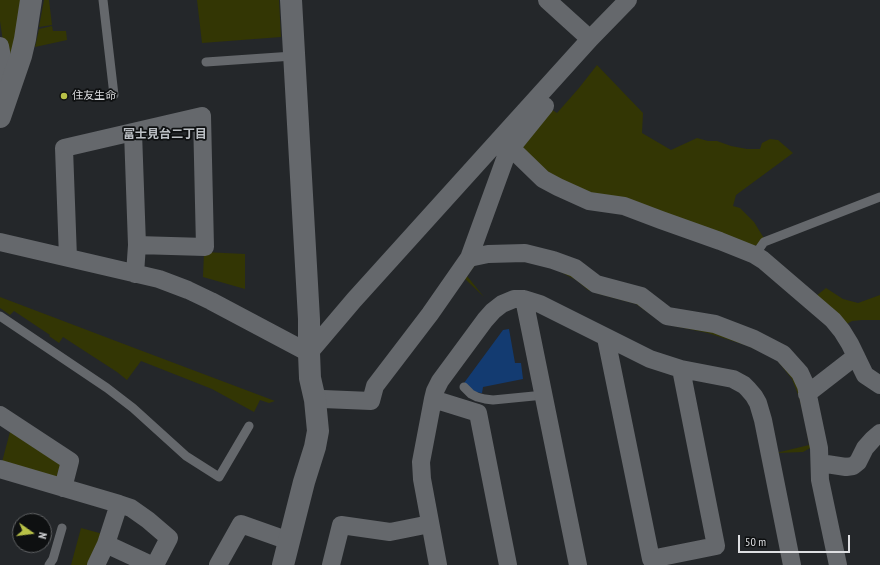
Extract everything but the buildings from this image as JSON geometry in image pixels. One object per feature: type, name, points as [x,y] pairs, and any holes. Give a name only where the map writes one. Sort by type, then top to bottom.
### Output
[{"type":"street","points":[[0,117],[21,56],[31,0]]},
{"type":"street","points":[[283,565],[318,431],[315,400],[310,378],[309,319],[290,0]]},
{"type":"street","points":[[547,0],[590,39]]},
{"type":"street","points":[[309,353],[354,300],[590,39],[628,0]]},
{"type":"street","points":[[0,46],[8,91]]},
{"type":"street","points":[[315,400],[371,401],[375,386],[430,314],[469,258],[505,160],[511,148],[551,98],[544,91]]},
{"type":"street","points":[[68,258],[64,148],[202,116],[205,247],[137,245]]},
{"type":"street","points":[[133,132],[137,245],[135,274]]},
{"type":"street","points":[[511,148],[543,179],[589,201],[624,206],[720,241],[755,255],[763,260],[833,320],[850,344],[865,375],[880,385]]},
{"type":"street","points":[[0,242],[159,280],[188,290],[309,353]]},
{"type":"street","points":[[469,258],[488,254],[525,253],[553,260],[575,268],[596,284],[641,296],[666,316],[715,324],[754,339],[783,354],[800,373],[806,386],[819,448],[820,480],[838,565]]},
{"type":"street","points":[[438,565],[422,479],[421,462],[432,399],[440,381],[493,311],[502,304],[514,299],[524,299],[540,304],[650,359],[681,369],[733,379],[744,385],[758,403],[763,420],[792,565]]},
{"type":"street","points":[[524,299],[578,565]]},
{"type":"street","points":[[606,338],[651,559],[716,546],[681,369]]},
{"type":"street","points":[[807,394],[856,356]]},
{"type":"street","points":[[432,399],[478,413],[508,565]]},
{"type":"street","points":[[0,415],[70,461],[63,488]]},
{"type":"street","points":[[820,463],[846,468],[853,466],[858,462],[865,448],[880,433]]},
{"type":"street","points":[[0,469],[132,508],[169,538],[155,565]]},
{"type":"street","points":[[96,565],[106,544],[119,504]]},
{"type":"street","points":[[218,565],[241,524],[289,542]]},
{"type":"street","points":[[331,565],[341,525],[390,532],[430,524]]},
{"type":"street","points":[[106,544],[151,565]]},
{"type":"lane","points":[[103,0],[114,95]]},
{"type":"lane","points":[[206,62],[293,56]]},
{"type":"lane","points":[[755,255],[764,242],[880,197]]},
{"type":"lane","points":[[0,316],[107,388],[133,408],[186,456],[219,477],[249,426]]},
{"type":"lane","points":[[464,387],[471,394],[477,397],[493,400],[544,395]]},
{"type":"lane","points":[[49,565],[53,559],[62,528]]},
{"type":"shaded area","points":[[0,0],[23,0],[12,54],[5,55],[0,21]]},
{"type":"shaded area","points":[[44,0],[49,0],[52,25],[39,27]]},
{"type":"shaded area","points":[[197,0],[279,0],[281,37],[202,43]]},
{"type":"shaded area","points":[[52,26],[53,31],[66,31],[67,40],[35,47],[39,29]]},
{"type":"shaded area","points":[[597,65],[643,113],[642,133],[671,150],[697,138],[708,141],[717,141],[731,146],[747,149],[760,149],[762,143],[770,139],[778,140],[793,153],[736,195],[733,206],[740,208],[754,222],[765,240],[751,247],[591,198],[546,175],[521,145],[548,107],[557,113]]},
{"type":"shaded area","points":[[204,252],[245,254],[245,289],[203,277]]},
{"type":"shaded area","points":[[492,259],[527,259],[553,266],[575,276],[598,292],[639,302],[665,322],[712,330],[779,358],[795,377],[801,389],[812,447],[803,452],[776,453],[809,445],[799,397],[792,379],[776,359],[748,346],[708,333],[664,324],[636,304],[588,290],[576,280],[551,267],[527,261],[476,264],[467,276],[484,297],[463,277],[474,262]]},
{"type":"shaded area","points":[[826,288],[843,299],[858,303],[880,295],[880,320],[852,321],[845,325],[816,296]]},
{"type":"shaded area","points":[[0,297],[275,401],[269,403],[260,400],[254,412],[212,389],[141,361],[127,380],[63,337],[59,343],[49,336],[50,335],[14,311],[10,315],[0,308]]},
{"type":"shaded area","points":[[11,428],[61,462],[56,479],[2,462]]},
{"type":"shaded area","points":[[81,528],[103,534],[89,565],[71,565]]},
{"type":"water","points":[[509,329],[515,363],[521,363],[523,379],[483,387],[482,393],[475,392],[464,383],[503,330]]},
{"type":"place","name":"住友生命","points":[[64,96]]},
{"type":"district","name":"富士見台二丁目","points":[[165,135]]}]
